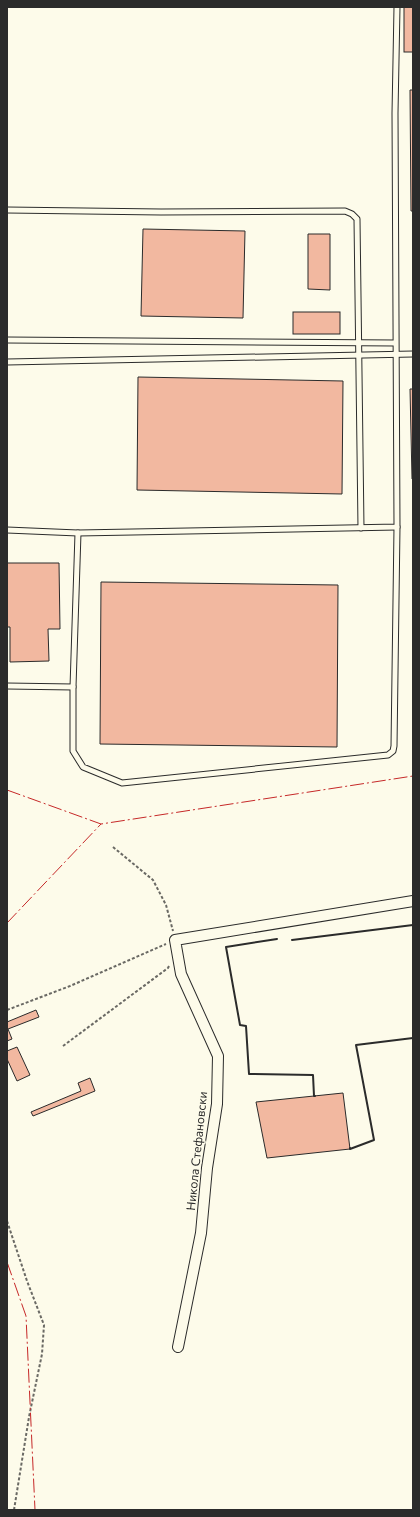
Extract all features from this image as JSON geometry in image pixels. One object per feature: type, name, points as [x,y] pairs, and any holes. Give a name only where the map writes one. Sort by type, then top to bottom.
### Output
[{"type":"street","points":[[175,940],[413,901]]},
{"type":"street","name":"Никола Стефановски","points":[[175,940],[181,974],[218,1056],[217,1104],[207,1168],[201,1233],[178,1347]]},
{"type":"lane","points":[[78,533],[73,687],[73,751],[83,767],[122,783],[388,755],[393,751],[397,527],[394,113],[397,7]]},
{"type":"lane","points":[[7,210],[160,212],[345,211],[352,214],[357,220],[360,528]]},
{"type":"lane","points":[[7,340],[395,343]]},
{"type":"lane","points":[[7,362],[413,354]]},
{"type":"lane","points":[[7,530],[78,533],[397,527]]},
{"type":"lane","points":[[7,686],[73,687]]},
{"type":"path","points":[[7,1010],[70,986],[175,940],[166,904],[153,880],[113,847]]},
{"type":"path","points":[[63,1046],[164,972],[168,968],[170,961]]},
{"type":"path","points":[[7,1221],[27,1281],[44,1325],[42,1354],[14,1510]]},
{"type":"building","points":[[404,7],[413,7],[413,52],[404,52]]},
{"type":"building","points":[[410,90],[413,90],[413,211],[411,211]]},
{"type":"building","points":[[143,229],[245,231],[243,318],[141,316]]},
{"type":"building","points":[[308,234],[330,234],[330,290],[308,289]]},
{"type":"building","points":[[293,312],[340,312],[340,334],[293,334]]},
{"type":"building","points":[[138,377],[343,381],[342,494],[137,490]]},
{"type":"building","points":[[410,389],[413,389],[413,479],[412,479]]},
{"type":"building","points":[[7,563],[59,563],[60,629],[48,629],[49,661],[10,662],[10,627],[7,627]]},
{"type":"building","points":[[101,582],[338,585],[337,747],[100,744]]},
{"type":"building","points":[[36,1010],[39,1017],[8,1029],[12,1039],[7,1041],[7,1022]]},
{"type":"building","points":[[17,1047],[30,1075],[17,1081],[7,1059],[7,1051]]},
{"type":"building","points":[[90,1078],[95,1091],[33,1116],[31,1112],[81,1091],[78,1083]]},
{"type":"building","points":[[343,1093],[350,1149],[267,1158],[256,1102]]},
{"type":"wall","points":[[292,940],[413,925]]},
{"type":"wall","points":[[277,939],[226,947],[240,1025],[246,1026],[249,1074],[313,1075],[315,1096]]},
{"type":"wall","points":[[350,1148],[374,1140],[356,1045],[413,1038]]},
{"type":"power","points":[[7,790],[101,824],[413,776]]},
{"type":"power","points":[[7,923],[101,824]]},
{"type":"power","points":[[7,1262],[26,1316],[35,1510]]}]
